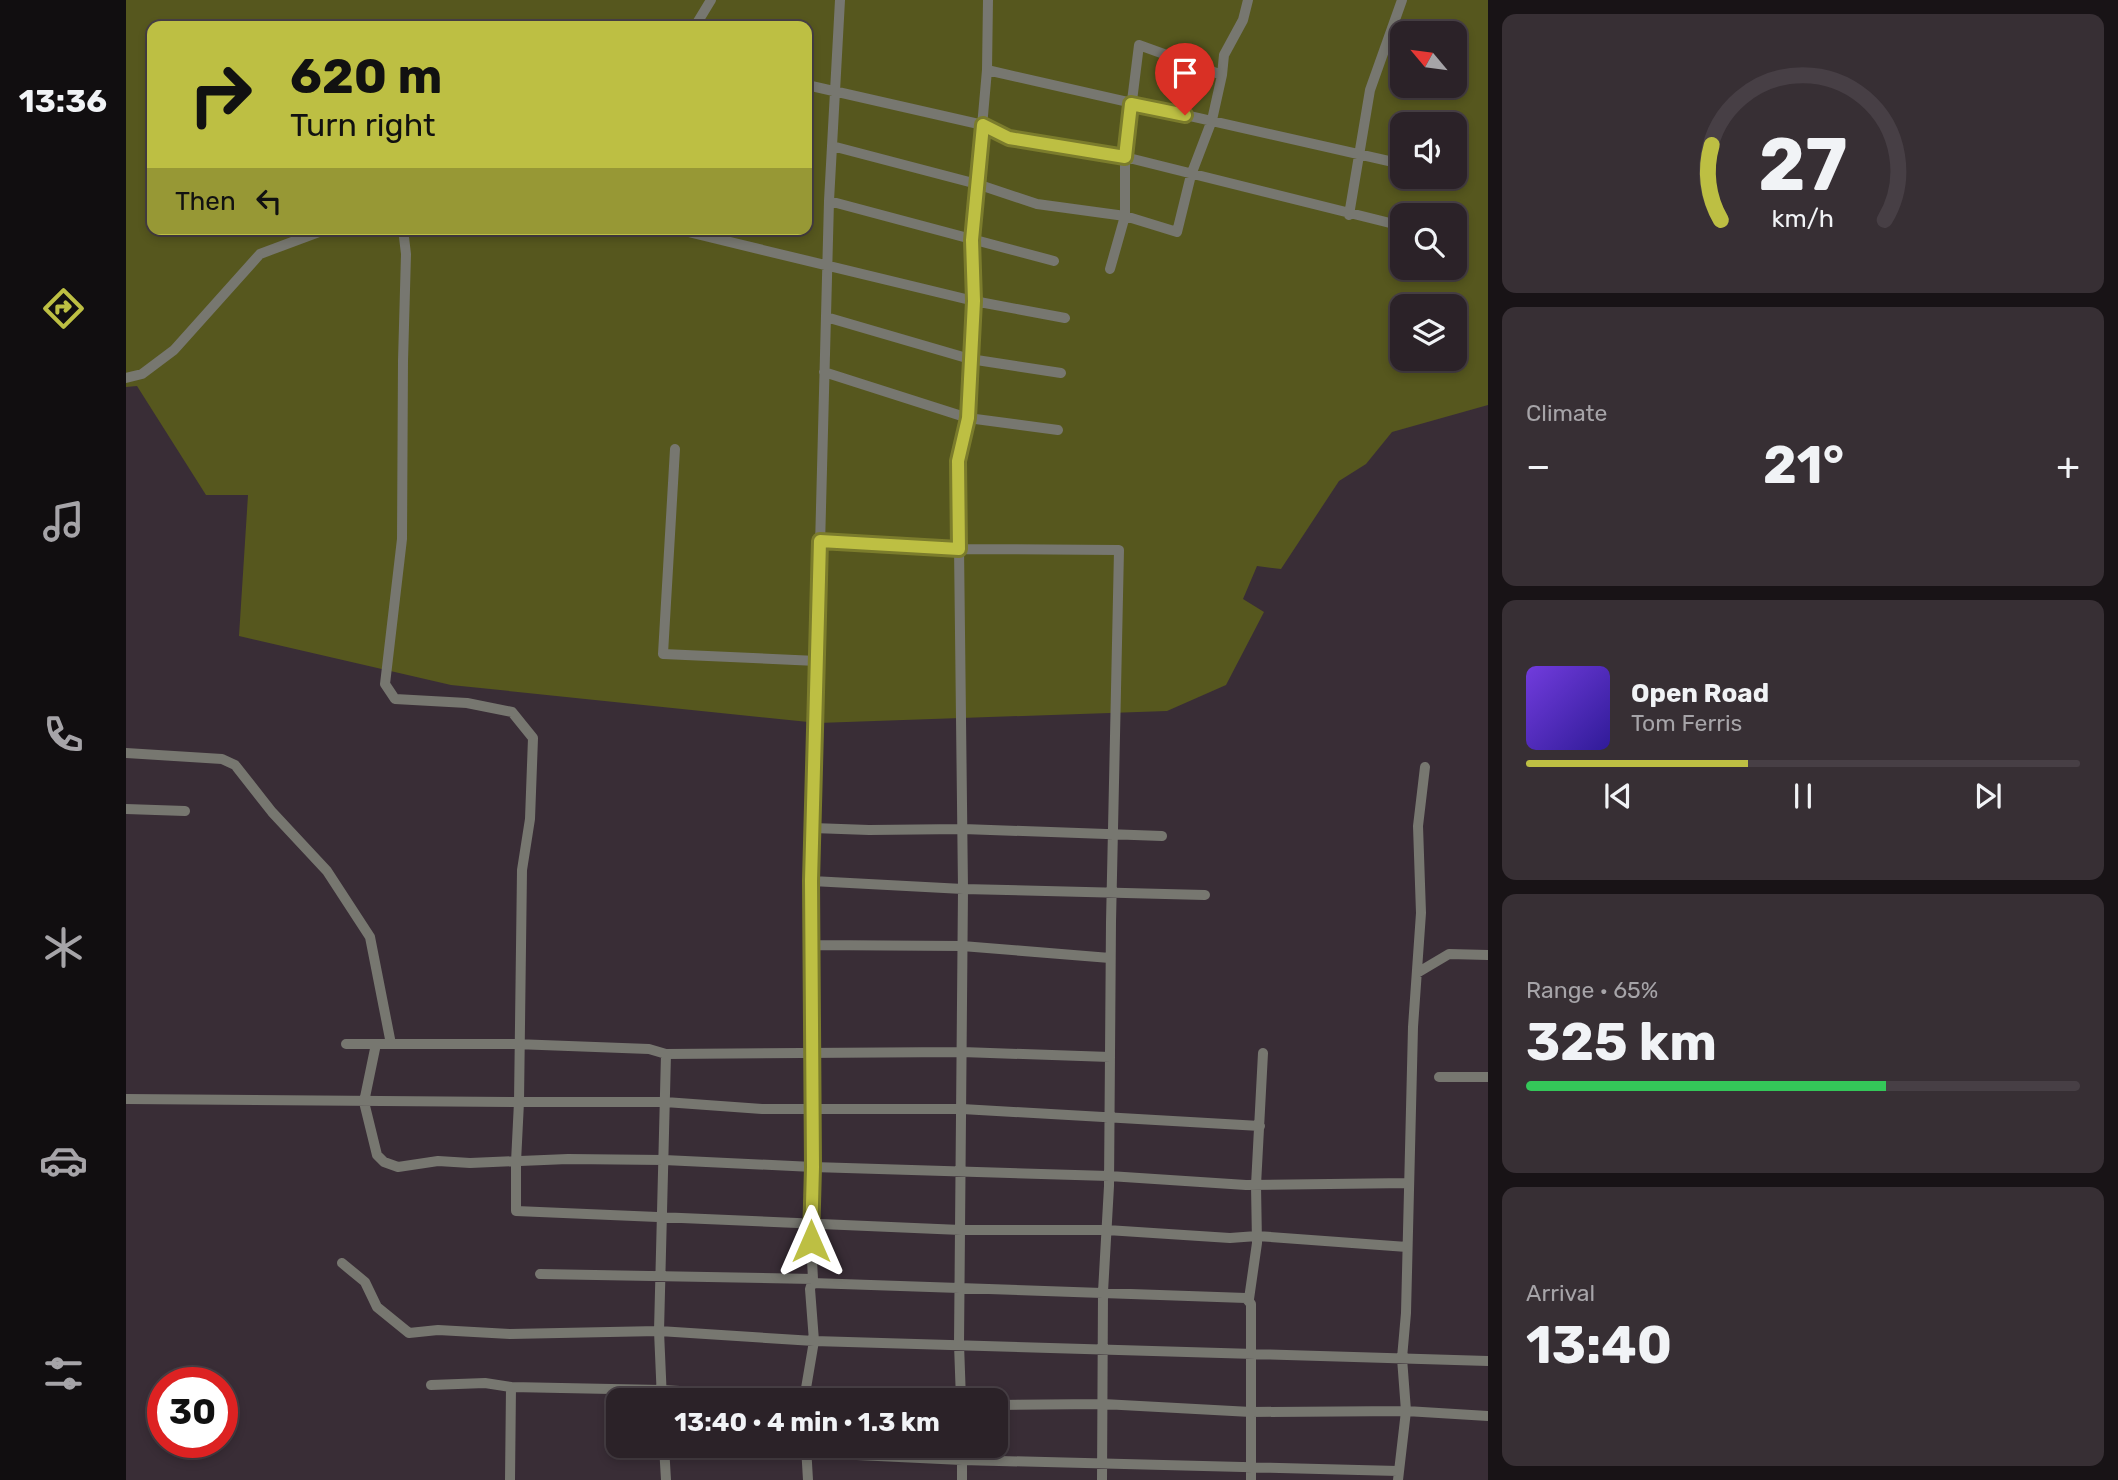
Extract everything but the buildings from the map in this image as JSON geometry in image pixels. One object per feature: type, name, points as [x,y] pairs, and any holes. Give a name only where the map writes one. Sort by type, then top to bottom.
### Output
[{"type":"street","points":[[699,21],[711,0]]},
{"type":"street","points":[[806,1388],[814,1341],[810,1289],[813,1281],[810,1223],[813,1167],[811,881],[829,201],[840,0]]},
{"type":"street","points":[[961,1388],[963,829],[958,461],[968,418],[974,301],[972,240],[987,70],[988,0]]},
{"type":"street","points":[[832,146],[977,184],[1037,204],[1125,216],[1177,232],[1191,175],[1212,120],[1224,55],[1243,20],[1248,0]]},
{"type":"street","points":[[1349,215],[1370,90],[1402,0]]},
{"type":"street","points":[[1110,270],[1125,216],[1125,157],[1139,45],[1222,75]]},
{"type":"street","points":[[987,70],[1390,161]]},
{"type":"street","points":[[812,86],[983,125],[1009,138],[1125,157],[1390,224]]},
{"type":"street","points":[[829,201],[1054,261]]},
{"type":"street","points":[[126,379],[142,374],[174,350],[260,254],[311,235]]},
{"type":"street","points":[[404,235],[406,254],[402,539],[385,684],[395,699],[467,703],[512,712],[533,738],[530,819],[522,870],[522,1044],[516,1211],[961,1230],[1107,1230],[1230,1238],[1257,1236],[1407,1247]]},
{"type":"street","points":[[701,235],[974,301],[1065,318]]},
{"type":"street","points":[[826,317],[970,359],[1061,373]]},
{"type":"street","points":[[824,372],[968,418],[1058,430]]},
{"type":"street","points":[[675,449],[663,654],[817,662]]},
{"type":"street","points":[[820,541],[959,549],[1119,550],[1110,958],[1109,1176],[1103,1292],[1102,1480]]},
{"type":"street","points":[[126,753],[222,759],[235,765],[272,812],[327,871],[370,937],[391,1044]]},
{"type":"street","points":[[934,1458],[1398,1475],[1406,1411],[1402,1358],[1421,913],[1418,825],[1425,767]]},
{"type":"street","points":[[126,809],[185,811]]},
{"type":"street","points":[[813,828],[963,829],[1162,836]]},
{"type":"street","points":[[811,881],[963,889],[1205,895]]},
{"type":"street","points":[[812,945],[962,946],[1110,958]]},
{"type":"street","points":[[1417,973],[1449,954],[1488,955]]},
{"type":"street","points":[[345,1044],[522,1044],[649,1049],[666,1054],[962,1052],[1110,1057]]},
{"type":"street","points":[[376,1044],[364,1102],[377,1155],[384,1162],[398,1167],[438,1161],[664,1160],[1109,1176],[1256,1185],[1409,1183]]},
{"type":"street","points":[[1251,1480],[1252,1354],[1249,1299],[1257,1236],[1256,1185],[1263,1053]]},
{"type":"street","points":[[662,1388],[659,1331],[666,1054]]},
{"type":"street","points":[[1440,1077],[1488,1077]]},
{"type":"street","points":[[126,1099],[665,1102],[762,1109],[962,1109],[1259,1126]]},
{"type":"street","points":[[342,1264],[365,1282],[377,1307],[408,1333],[438,1330],[510,1334],[659,1331],[814,1341],[1488,1361]]},
{"type":"street","points":[[540,1274],[660,1275],[1249,1299]]},
{"type":"street","points":[[431,1385],[485,1384],[606,1392]]},
{"type":"street","points":[[510,1480],[511,1387]]},
{"type":"street","points":[[1008,1405],[1103,1404],[1251,1412],[1406,1411],[1488,1416]]},
{"type":"street","points":[[665,1458],[666,1480]]},
{"type":"street","points":[[807,1458],[808,1480]]},
{"type":"street","points":[[962,1460],[962,1480]]},
{"type":"shaded area","points":[[126,0],[1488,0],[1488,405],[1392,432],[1366,464],[1339,481],[1281,569],[1257,566],[1243,599],[1264,612],[1226,685],[1167,711],[818,723],[451,685],[239,636],[248,495],[206,495],[137,386],[126,387]]},
{"type":"route","points":[[811,1241],[811,881],[820,541],[959,549],[958,461],[968,418],[974,301],[972,240],[983,125],[1009,138],[1125,157],[1131,104],[1185,115]]}]
